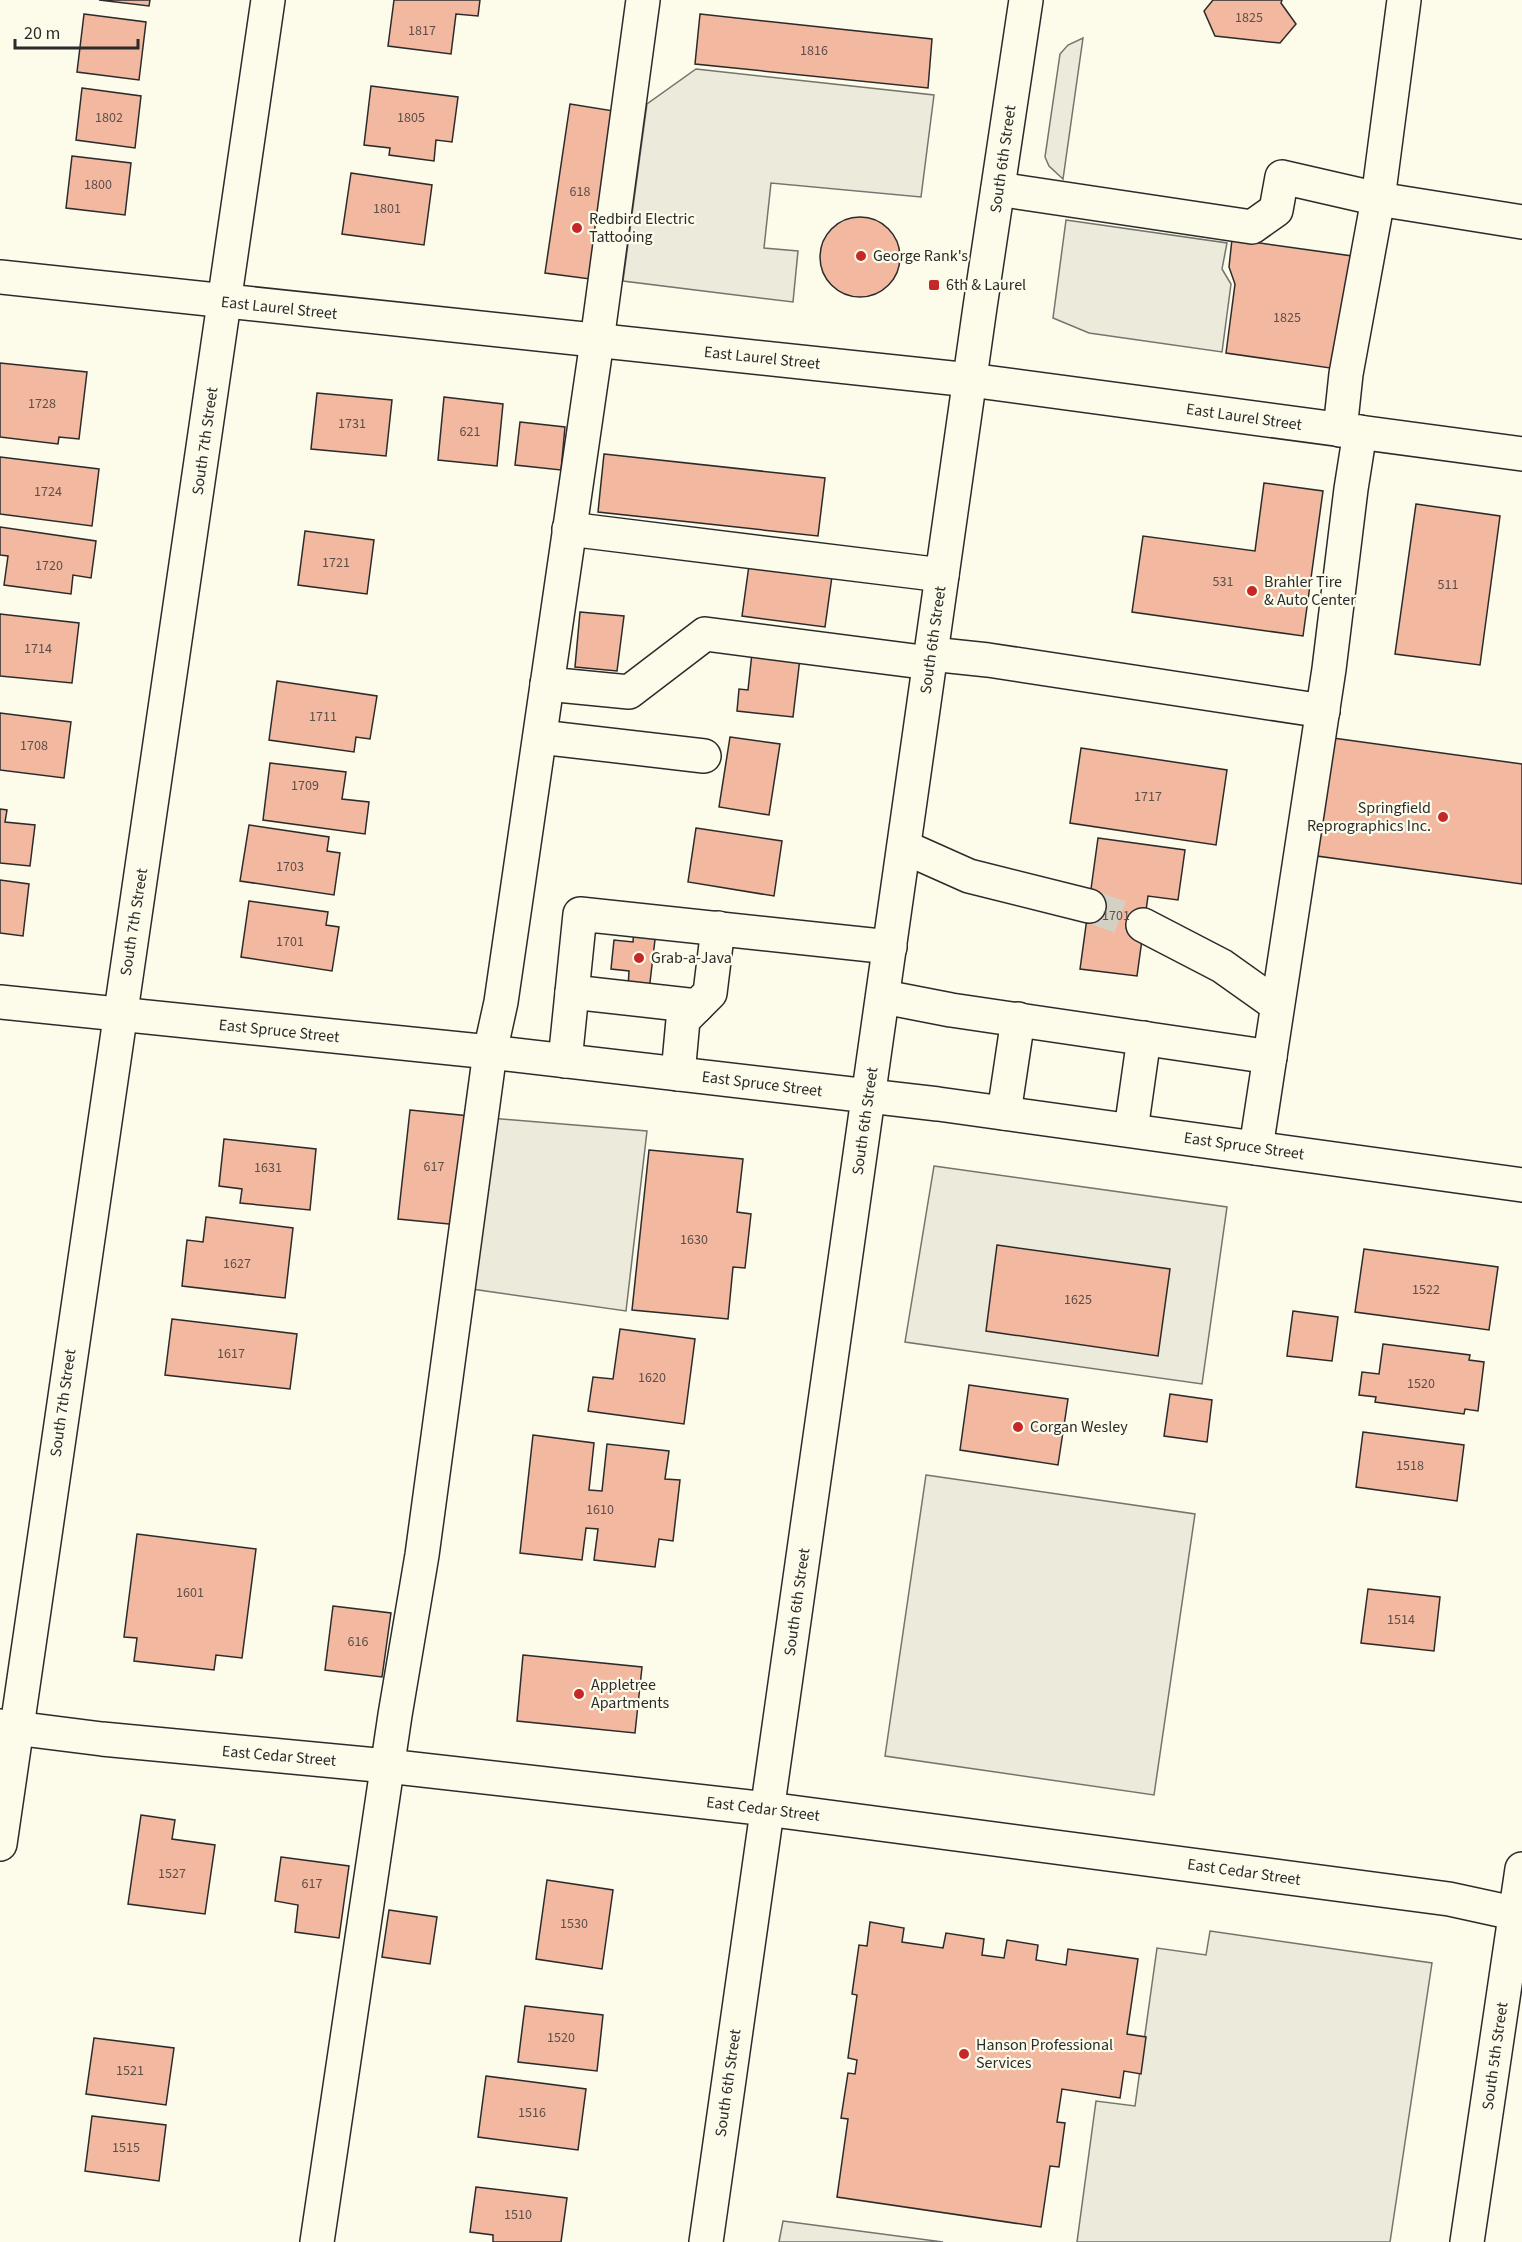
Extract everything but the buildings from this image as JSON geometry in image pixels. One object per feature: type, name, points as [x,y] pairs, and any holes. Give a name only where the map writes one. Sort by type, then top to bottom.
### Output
[{"type":"street","name":"South 7th Street","points":[[0,1844],[8,1727],[120,1015],[268,0]]},
{"type":"street","points":[[317,2242],[387,1766],[422,1556],[490,1052],[501,1002],[540,737],[643,0]]},
{"type":"street","name":"South 6th Street","points":[[706,2242],[942,575],[1026,0]]},
{"type":"street","points":[[1256,1148],[1323,711],[1350,431],[1346,374],[1378,200],[1404,0]]},
{"type":"street","points":[[998,189],[1252,227],[1276,210],[1282,177],[1378,200],[1522,222]]},
{"type":"street","name":"East Laurel Street","points":[[0,277],[970,380],[1522,454]]},
{"type":"street","points":[[569,530],[942,575]]},
{"type":"street","points":[[547,684],[629,692],[705,634],[931,659],[988,660],[1323,711]]},
{"type":"street","points":[[540,737],[704,756]]},
{"type":"street","points":[[904,847],[969,876],[1089,906]]},
{"type":"street","points":[[565,1061],[580,914],[890,947]]},
{"type":"street","points":[[1143,925],[1222,966],[1277,1005]]},
{"type":"street","points":[[678,1074],[683,1020],[710,993],[718,928]]},
{"type":"street","points":[[572,992],[697,1006]]},
{"type":"street","points":[[884,997],[1270,1057]]},
{"type":"street","name":"East Spruce Street","points":[[0,1002],[490,1052],[868,1096],[1522,1185]]},
{"type":"street","points":[[1004,1113],[1018,1019]]},
{"type":"street","points":[[1131,1130],[1144,1038]]},
{"type":"street","name":"East Cedar Street","points":[[8,1727],[102,1739],[387,1766],[767,1809],[1449,1899],[1519,1914]]},
{"type":"street","name":"South 5th Street","points":[[1467,2242],[1519,1914],[1522,1869]]},
{"type":"shaded area","points":[[1083,38],[1063,179],[1049,166],[1045,157],[1060,54],[1068,45]]},
{"type":"shaded area","points":[[696,69],[934,95],[921,197],[771,183],[764,248],[798,251],[793,302],[623,281],[647,104]]},
{"type":"shaded area","points":[[1066,220],[1227,243],[1222,269],[1231,284],[1222,352],[1089,333],[1053,318]]},
{"type":"shaded area","points":[[490,1118],[647,1131],[626,1311],[465,1288]]},
{"type":"shaded area","points":[[934,1166],[1227,1207],[1202,1384],[905,1342]]},
{"type":"shaded area","points":[[926,1475],[1195,1514],[1154,1795],[885,1756]]},
{"type":"shaded area","points":[[1210,1931],[1432,1963],[1390,2242],[1077,2242],[1096,2101],[1135,2106],[1157,1948],[1206,1955]]},
{"type":"shaded area","points":[[783,2221],[943,2242],[779,2242]]},
{"type":"tunnel","points":[[1089,906],[1143,925]]},
{"type":"place","name":"Redbird Electric Tattooing","points":[[577,228]]},
{"type":"place","name":"George Rank's","points":[[861,256]]},
{"type":"place","name":"6th & Laurel","points":[[934,285]]},
{"type":"place","name":"Brahler Tire & Auto Center","points":[[1252,591]]},
{"type":"place","name":"Springfield Reprographics Inc.","points":[[1443,817]]},
{"type":"place","name":"Grab-a-Java","points":[[639,958]]},
{"type":"place","name":"Corgan Wesley","points":[[1018,1427]]},
{"type":"place","name":"Appletree Apartments","points":[[579,1694]]},
{"type":"place","name":"Hanson Professional Services","points":[[964,2054]]}]
